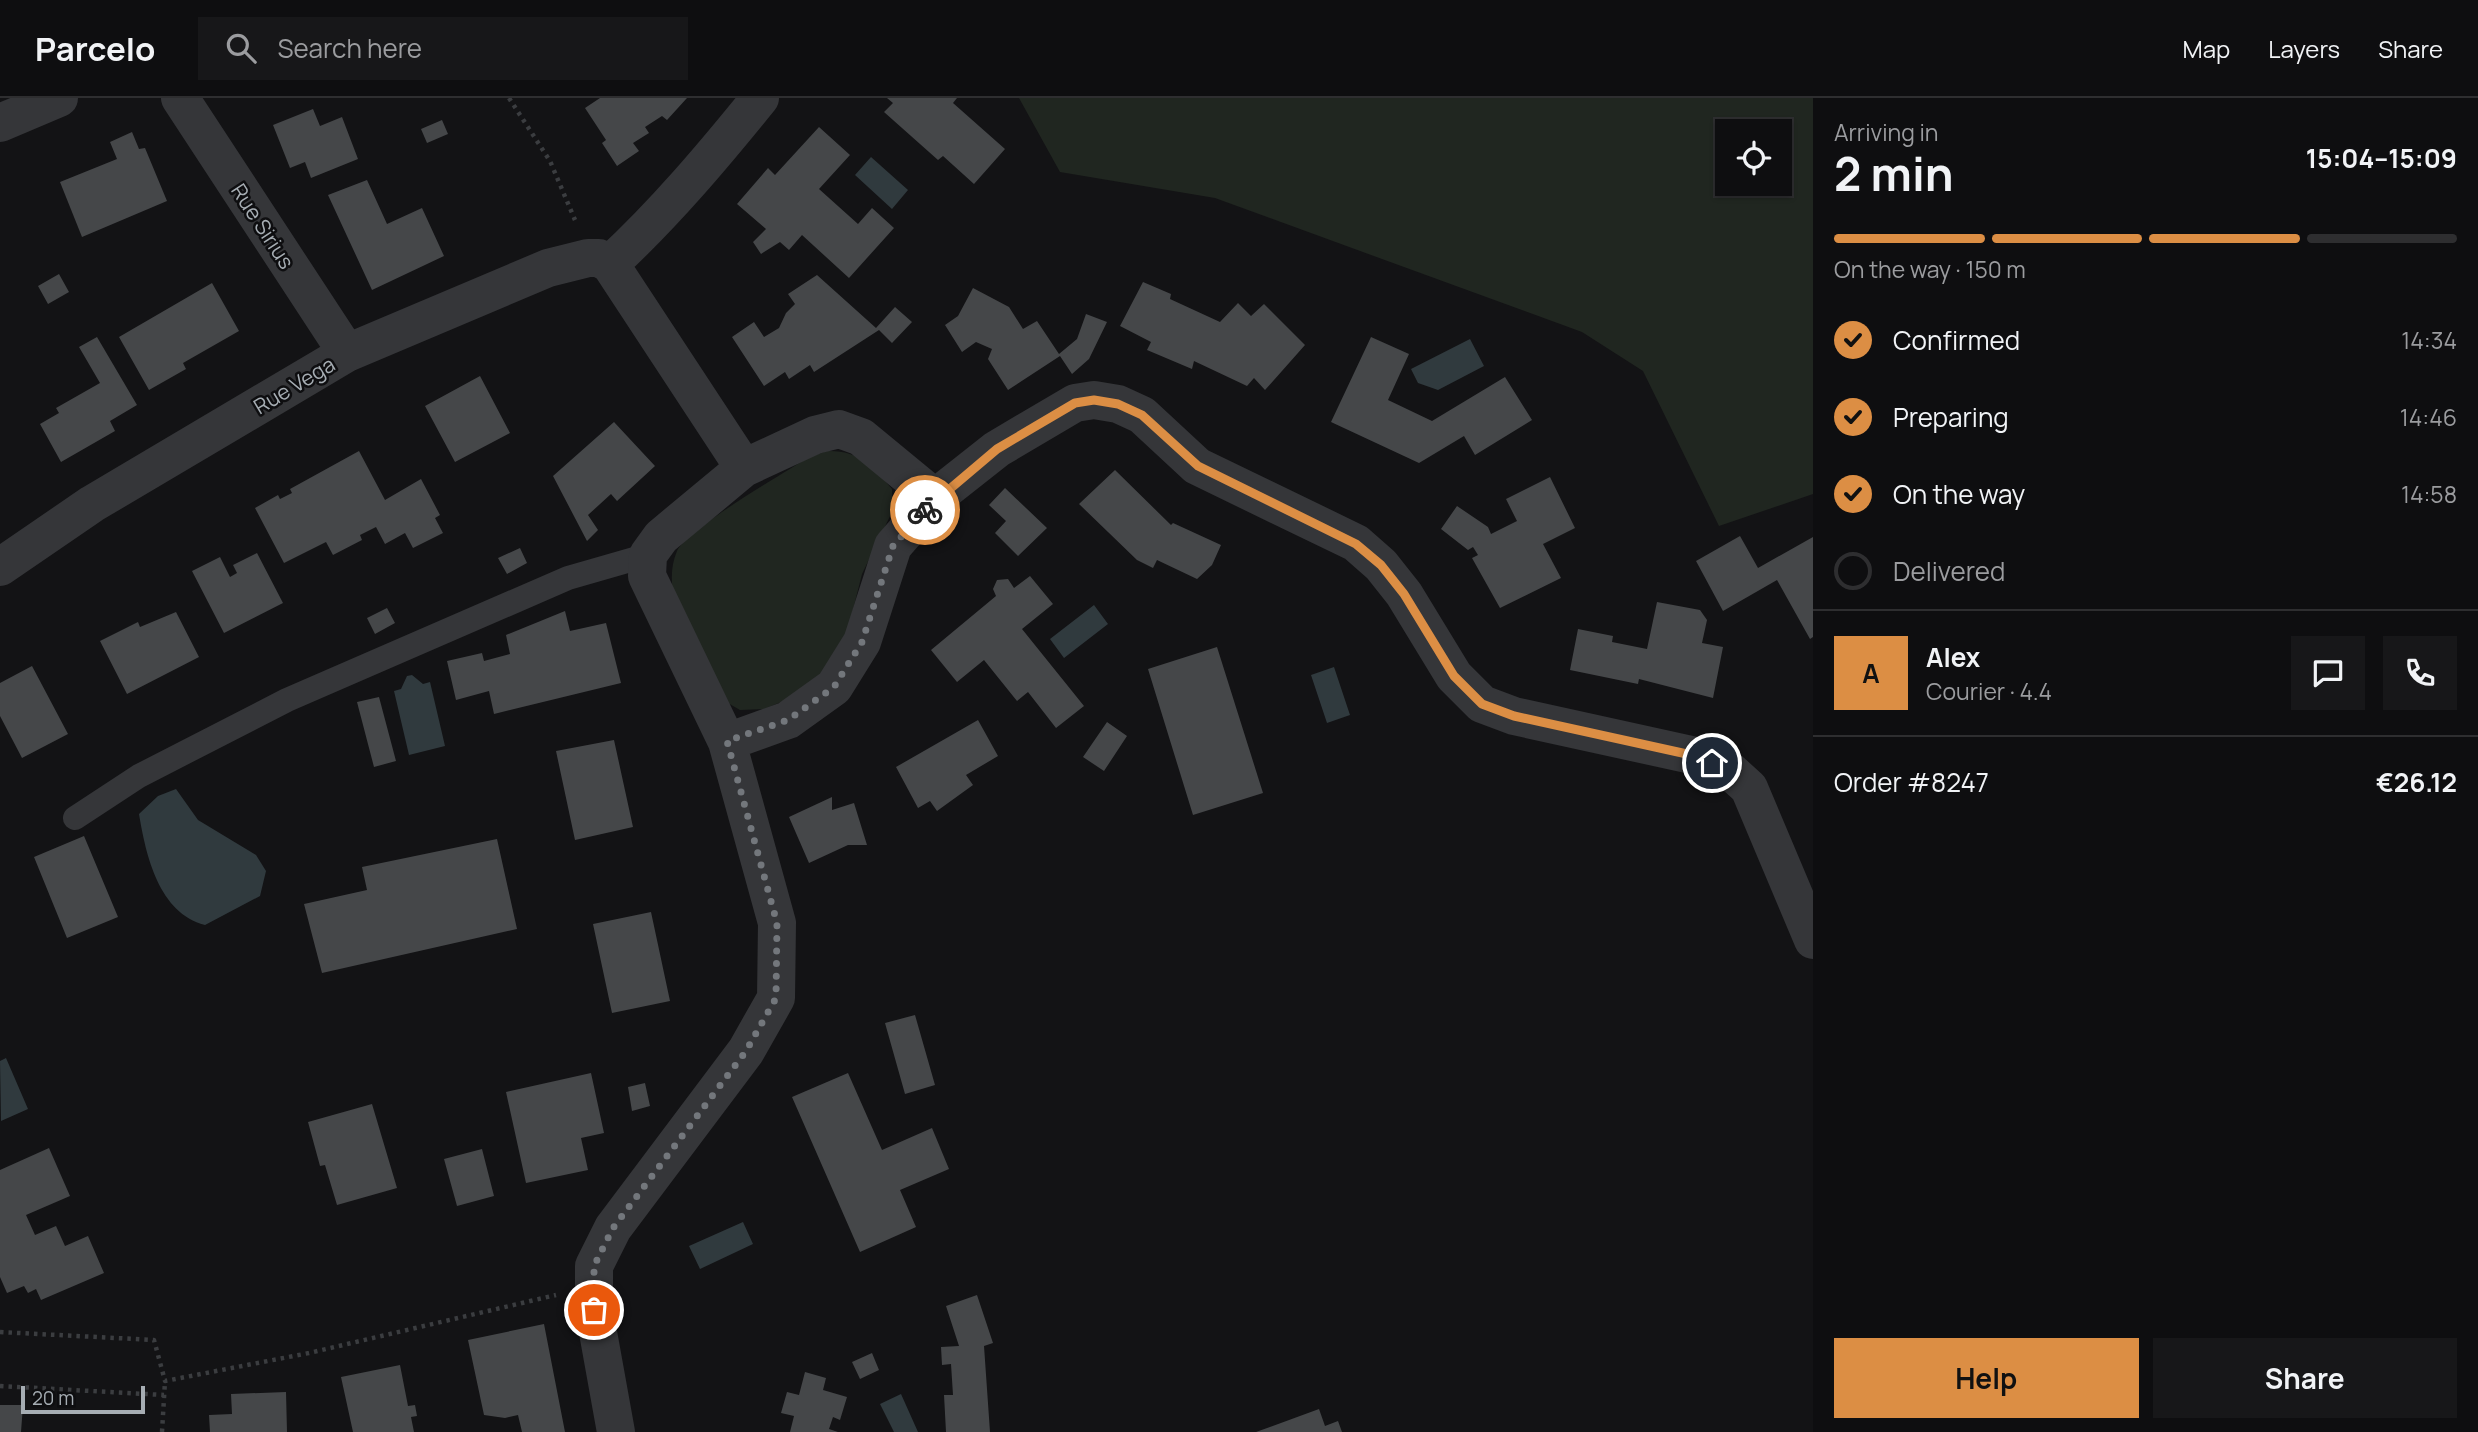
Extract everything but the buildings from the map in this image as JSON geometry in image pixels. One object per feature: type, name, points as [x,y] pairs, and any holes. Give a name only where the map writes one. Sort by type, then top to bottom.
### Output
[{"type":"street","points":[[0,123],[59,98]]},
{"type":"street","name":"Rue Sirius","points":[[180,98],[347,353]]},
{"type":"street","points":[[744,468],[599,261],[645,232],[716,153],[760,98]]},
{"type":"street","name":"Rue Vega","points":[[0,567],[92,504],[347,353],[548,268],[599,261]]},
{"type":"street","points":[[727,741],[788,720],[834,687],[862,642],[893,546],[935,498],[997,449],[1075,403],[1094,400],[1118,404],[1142,415],[1198,466],[1356,544],[1381,565],[1404,594],[1454,676],[1482,704],[1514,716],[1696,756],[1728,769],[1749,788],[1813,940]]},
{"type":"street","points":[[616,1432],[594,1310],[594,1266],[613,1228],[746,1051],[776,998],[777,923],[727,741],[647,576],[648,555],[661,537],[744,468],[815,435],[839,429],[861,438],[935,498]]},
{"type":"lane","points":[[75,818],[139,776],[287,700],[568,578],[648,555]]},
{"type":"path","points":[[509,98],[550,161],[599,261]]},
{"type":"path","points":[[165,1381],[309,1353],[553,1295],[593,1289]]},
{"type":"path","points":[[0,1332],[154,1340],[165,1381],[162,1432]]},
{"type":"path","points":[[0,1387],[164,1395]]},
{"type":"shaded area","points":[[1019,98],[1813,98],[1813,494],[1719,526],[1643,371],[1582,332],[1215,198],[1060,172]]},
{"type":"shaded area","points":[[871,157],[908,190],[892,209],[855,175]]},
{"type":"shaded area","points":[[1470,339],[1484,366],[1438,390],[1418,383],[1411,369]]},
{"type":"shaded area","points":[[827,451],[848,453],[864,461],[878,473],[892,489],[892,512],[862,574],[843,649],[810,690],[764,709],[740,710],[721,699],[673,593],[672,572],[675,556],[685,541],[717,516],[809,457]]},
{"type":"shaded area","points":[[1094,605],[1108,624],[1064,658],[1050,639]]},
{"type":"shaded area","points":[[1334,667],[1350,715],[1327,723],[1311,675]]},
{"type":"shaded area","points":[[412,675],[423,684],[430,682],[445,746],[409,755],[394,691],[401,689],[407,676]]},
{"type":"shaded area","points":[[176,789],[198,820],[256,855],[266,871],[260,896],[205,925],[189,919],[166,896],[157,881],[142,830],[139,814],[158,796]]},
{"type":"shaded area","points":[[6,1058],[28,1109],[1,1121],[0,1061]]},
{"type":"shaded area","points":[[743,1222],[753,1244],[700,1269],[689,1246]]},
{"type":"shaded area","points":[[901,1394],[918,1432],[894,1432],[880,1404]]},
{"type":"way so far","points":[[594,1310],[594,1266],[613,1228],[746,1051],[776,998],[777,923],[727,741],[788,720],[834,687],[862,642],[881,576],[893,546],[925,510]]},
{"type":"route","points":[[925,510],[935,498],[997,449],[1075,403],[1094,400],[1118,404],[1142,415],[1198,466],[1356,544],[1381,565],[1404,594],[1454,676],[1482,704],[1514,716],[1570,726],[1696,756],[1712,763]]}]
